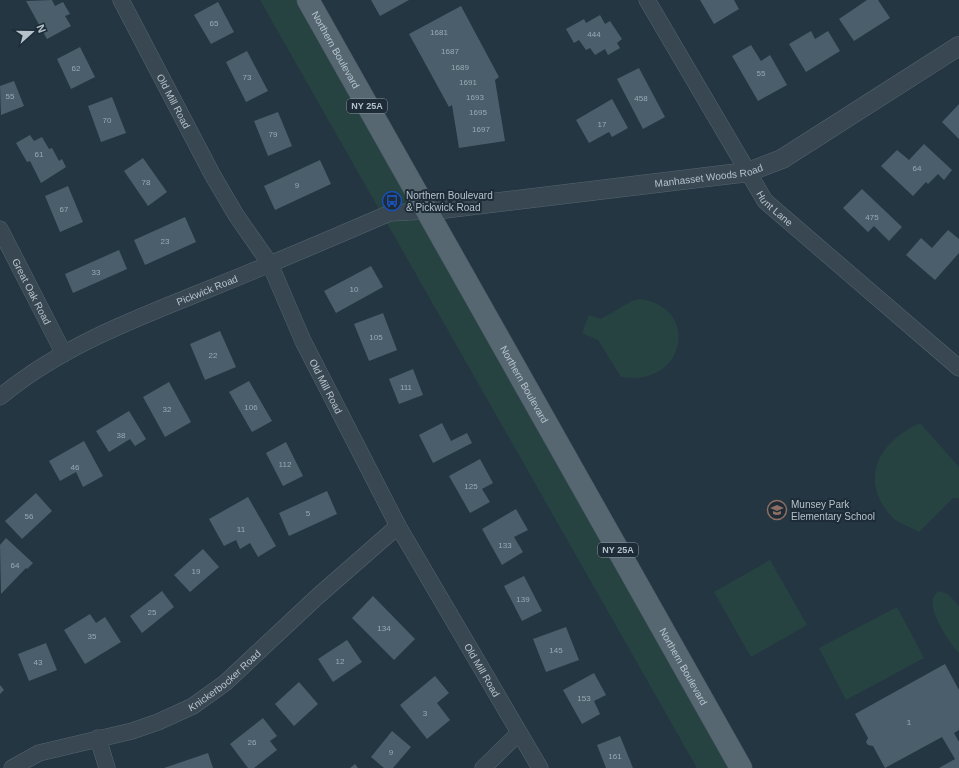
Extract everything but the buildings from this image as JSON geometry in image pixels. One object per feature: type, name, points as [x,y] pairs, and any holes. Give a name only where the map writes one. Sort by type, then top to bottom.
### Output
[{"type":"main road","name":"Northern Boulevard","points":[[308,0],[425,211],[741,768]]},
{"type":"street","name":"Old Mill Road","points":[[121,0],[212,174],[236,214],[270,264],[303,341],[398,526],[540,768]]},
{"type":"street","name":"Hunt Lane","points":[[648,0],[769,206],[959,368]]},
{"type":"street","name":"Manhasset Woods Road","points":[[425,211],[748,172],[782,159],[959,46]]},
{"type":"street","name":"Pickwick Road","points":[[0,397],[38,369],[127,322],[390,213],[425,211]]},
{"type":"street","name":"Great Oak Road","points":[[0,229],[64,354]]},
{"type":"street","name":"Knickerbocker Road","points":[[12,768],[39,753],[132,731],[158,722],[193,706],[219,688],[318,596],[398,526]]},
{"type":"street","points":[[483,768],[519,732]]},
{"type":"street","points":[[98,738],[107,768]]},
{"type":"green space","points":[[260,0],[308,0],[741,768],[697,768]]},
{"type":"green space","points":[[640,299],[659,305],[672,316],[678,330],[678,345],[672,359],[660,371],[643,377],[621,377],[598,340],[582,333],[589,315],[601,319],[632,301]]},
{"type":"green space","points":[[920,423],[959,467],[959,498],[953,498],[919,532],[892,517],[882,503],[876,489],[875,475],[878,462],[884,451],[894,440]]},
{"type":"green space","points":[[770,560],[807,625],[751,657],[714,592]]},
{"type":"green space","points":[[938,591],[948,594],[959,606],[959,653],[941,628],[934,612],[933,599]]},
{"type":"green space","points":[[897,607],[924,658],[846,700],[819,648]]},
{"type":"place","name":"Northern Boulevard & Pickwick Road","points":[[392,201]]},
{"type":"place","name":"Munsey Park Elementary School","points":[[777,510]]}]
